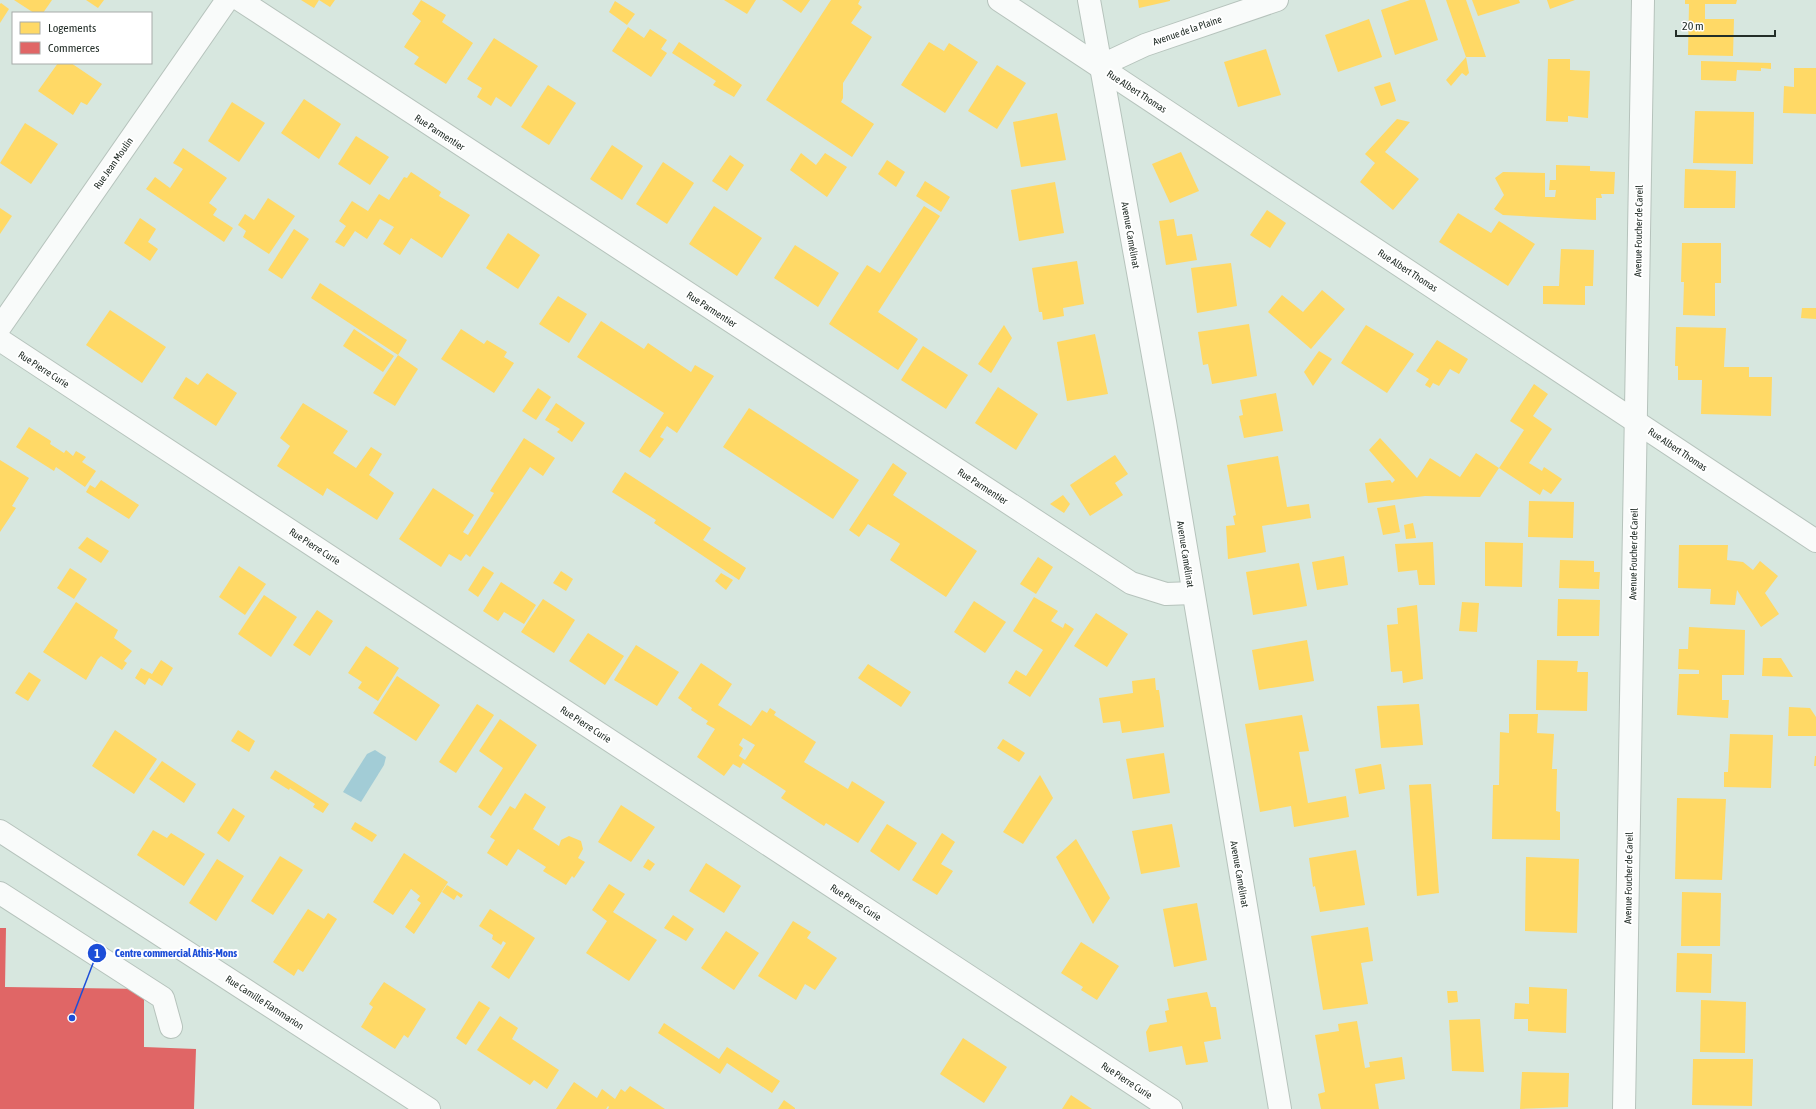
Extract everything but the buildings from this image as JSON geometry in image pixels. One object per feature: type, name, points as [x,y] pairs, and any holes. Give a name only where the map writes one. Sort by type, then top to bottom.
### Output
[{"type":"street","name":"Rue Jean Moulin","points":[[0,327],[227,0]]},
{"type":"street","name":"Rue Parmentier","points":[[240,0],[1131,583],[1166,594],[1193,593]]},
{"type":"street","name":"Rue Albert Thomas","points":[[998,0],[1100,66],[1816,541]]},
{"type":"street","name":"Avenue Camélinat","points":[[1089,0],[1165,422],[1280,1109]]},
{"type":"street","name":"Avenue de la Plaine","points":[[1100,66],[1145,45],[1277,0]]},
{"type":"street","name":"Avenue Foucher de Careil","points":[[1624,1109],[1643,0]]},
{"type":"street","name":"Rue Pierre Curie","points":[[0,340],[1171,1109]]},
{"type":"street","name":"Rue Camille Flammarion","points":[[0,831],[429,1109]]},
{"type":"street","points":[[0,893],[163,998],[171,1027]]},
{"type":"water","points":[[375,750],[386,757],[384,765],[361,802],[343,792],[367,754]]},
{"type":"place","name":"Centre commercial Athis-Mons","points":[[72,1018]]}]
